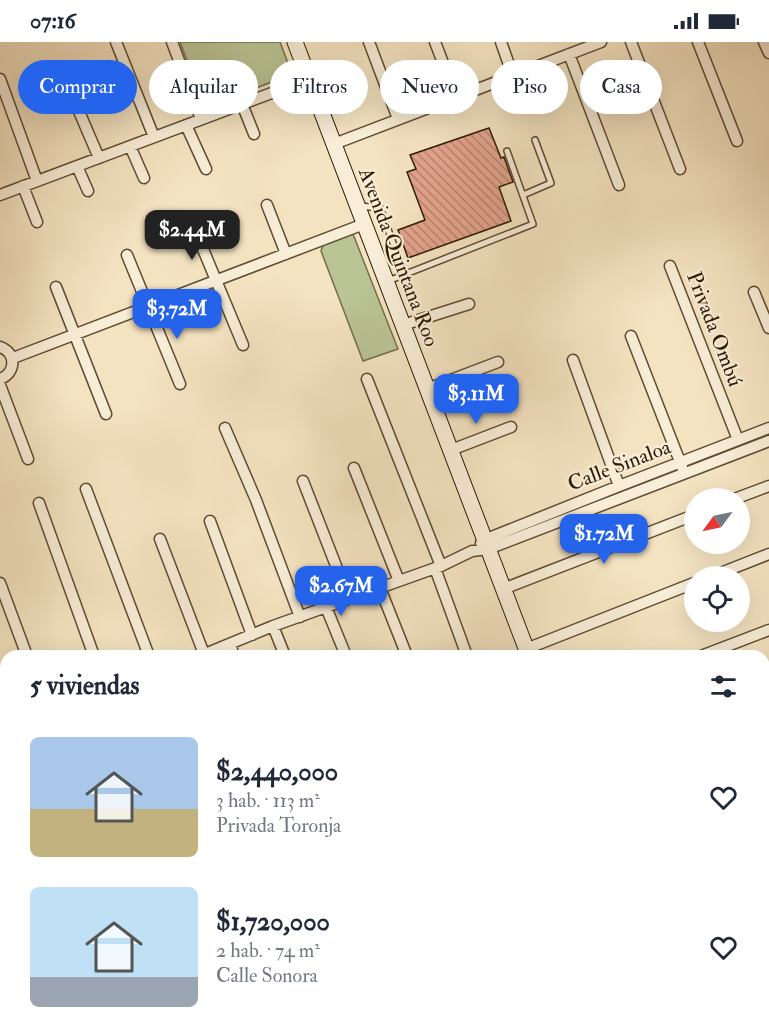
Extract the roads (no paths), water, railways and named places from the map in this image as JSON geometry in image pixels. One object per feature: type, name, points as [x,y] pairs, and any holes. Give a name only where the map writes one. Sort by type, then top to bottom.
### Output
[{"type":"main road","name":"Avenida Quintana Roo","points":[[295,42],[302,60]]},
{"type":"main road","name":"Avenida Quintana Roo","points":[[322,114],[526,650]]},
{"type":"street","points":[[116,42],[154,137]]},
{"type":"street","points":[[171,42],[201,119]]},
{"type":"street","points":[[369,42],[398,119]]},
{"type":"street","points":[[435,42],[442,60]]},
{"type":"street","points":[[501,42],[507,60]]},
{"type":"street","points":[[549,60],[573,49],[601,42]]},
{"type":"street","points":[[631,42],[680,169]]},
{"type":"street","points":[[698,42],[737,141]]},
{"type":"street","points":[[764,42],[769,53]]},
{"type":"street","points":[[573,49],[619,185]]},
{"type":"street","points":[[0,79],[37,181]]},
{"type":"street","points":[[80,114],[99,158]]},
{"type":"street","points":[[0,195],[215,114]]},
{"type":"street","points":[[247,114],[254,134]]},
{"type":"street","points":[[334,144],[411,114]]},
{"type":"street","points":[[186,125],[206,169]]},
{"type":"street","points":[[130,146],[144,178]]},
{"type":"street","points":[[77,166],[88,191]]},
{"type":"street","points":[[23,186],[37,222]]},
{"type":"street","points":[[267,205],[286,254]]},
{"type":"street","points":[[13,358],[364,224]]},
{"type":"street","points":[[195,230],[243,345]]},
{"type":"street","points":[[127,255],[180,384]]},
{"type":"street","name":"Privada Ombú","points":[[670,266],[738,440]]},
{"type":"street","points":[[56,287],[106,414]]},
{"type":"street","points":[[754,292],[769,328]]},
{"type":"street","points":[[403,325],[469,304]]},
{"type":"street","points":[[631,336],[684,474]]},
{"type":"street","points":[[0,347],[9,352],[13,358],[13,368],[7,376],[0,379]]},
{"type":"street","points":[[573,360],[619,486]]},
{"type":"street","points":[[427,389],[498,362]]},
{"type":"street","points":[[367,380],[438,567],[465,650]]},
{"type":"street","points":[[0,385],[28,459]]},
{"type":"street","points":[[450,450],[511,427]]},
{"type":"street","points":[[225,428],[256,500],[300,617]]},
{"type":"street","name":"Calle Sinaloa","points":[[486,544],[619,486],[769,428]]},
{"type":"street","name":"Calle Sinaloa","points":[[486,544],[684,474],[769,441]]},
{"type":"street","points":[[354,468],[399,581]]},
{"type":"street","points":[[303,481],[349,599]]},
{"type":"street","points":[[750,493],[769,486]]},
{"type":"street","points":[[86,489],[146,650]]},
{"type":"street","points":[[39,503],[92,650]]},
{"type":"street","points":[[503,589],[684,518]]},
{"type":"street","points":[[210,521],[252,635]]},
{"type":"street","points":[[160,539],[200,650]]},
{"type":"street","points":[[215,650],[273,626],[438,567],[486,544]]},
{"type":"street","points":[[738,566],[769,554]]},
{"type":"street","points":[[0,583],[25,650]]},
{"type":"street","points":[[532,650],[684,587]]},
{"type":"street","points":[[380,588],[405,650]]},
{"type":"street","points":[[326,607],[344,650]]},
{"type":"street","points":[[273,626],[283,650]]},
{"type":"street","points":[[717,650],[769,630]]},
{"type":"street","points":[[230,644],[232,650]]},
{"type":"lane","points":[[523,195],[551,183],[535,140]]},
{"type":"lane","points":[[386,282],[534,225],[507,151]]},
{"type":"lane","points":[[357,206],[380,208],[405,275]]}]
